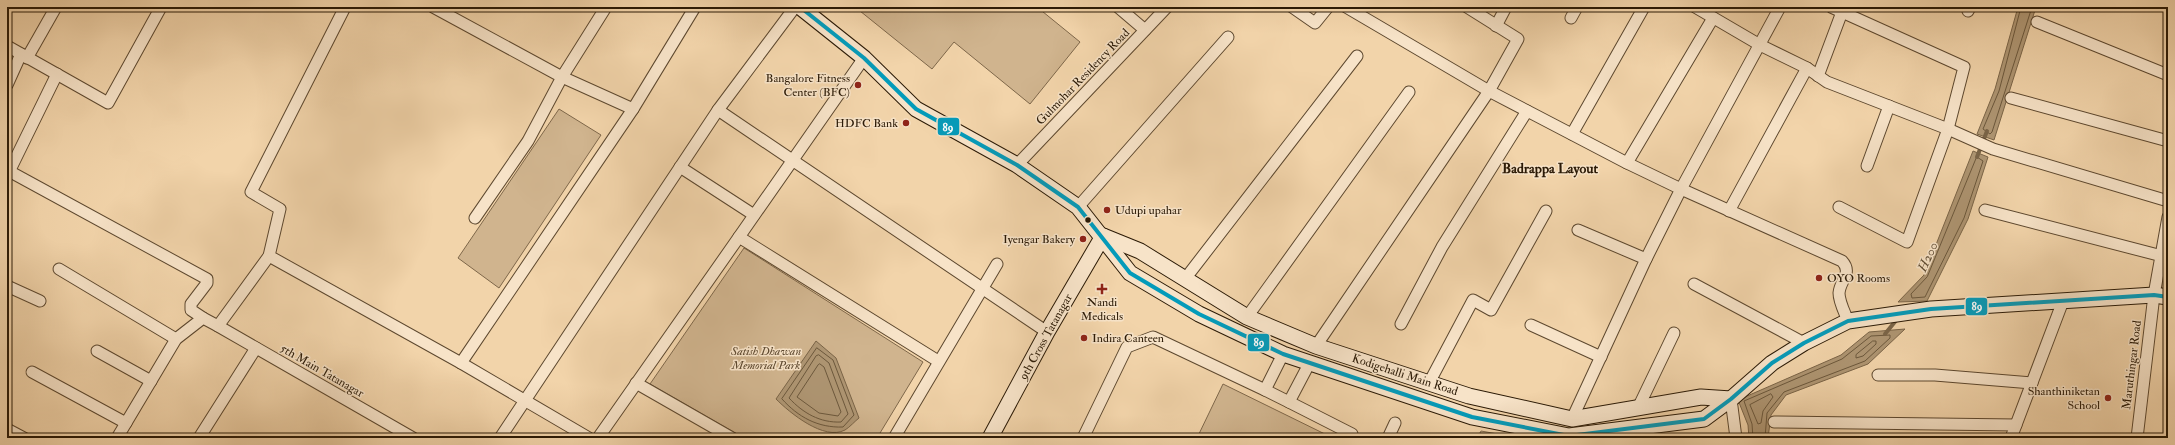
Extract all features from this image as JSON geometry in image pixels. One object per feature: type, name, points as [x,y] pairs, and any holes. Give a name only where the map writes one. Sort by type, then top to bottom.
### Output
[{"type":"street","points":[[7,85],[56,7]]},
{"type":"street","points":[[7,46],[108,103],[161,7]]},
{"type":"street","points":[[218,326],[269,256],[280,209],[251,192],[345,7]]},
{"type":"street","points":[[433,7],[562,77],[633,109]]},
{"type":"street","points":[[474,218],[528,141],[562,77],[606,7]]},
{"type":"street","points":[[462,363],[633,109],[696,7]]},
{"type":"street","points":[[500,438],[523,401],[718,110],[795,7]]},
{"type":"street","name":"Kodigehalli Main Road","points":[[800,7],[864,58],[916,109],[1017,165],[1078,207],[1103,236],[1130,272],[1199,314],[1283,354],[1308,364],[1472,417],[1569,436],[1704,419],[1731,399],[1772,363],[1804,342],[1852,321],[1931,309],[2161,296]]},
{"type":"street","points":[[1118,7],[1145,30]]},
{"type":"street","name":"Gulmohar Residency Road","points":[[1017,165],[1167,7]]},
{"type":"street","points":[[1292,7],[1315,23],[1328,7]]},
{"type":"street","points":[[1346,7],[1489,91],[1627,163],[1729,211],[1842,261],[1846,266],[1847,273],[1839,293],[1852,321]]},
{"type":"street","points":[[1316,346],[1489,91],[1518,39],[1467,7]]},
{"type":"street","points":[[1496,26],[1506,7]]},
{"type":"street","points":[[1571,18],[1577,7]]},
{"type":"street","points":[[1572,134],[1644,7]]},
{"type":"street","points":[[1695,7],[1709,13],[1760,44],[1807,68],[1827,82],[1948,129],[1993,149],[2168,201]]},
{"type":"street","points":[[1572,419],[1646,259],[1681,189],[1780,7]]},
{"type":"street","points":[[1830,7],[1964,67],[1948,129],[1907,242],[1839,207]]},
{"type":"street","points":[[1818,76],[1842,12]]},
{"type":"street","points":[[1627,163],[1709,13]]},
{"type":"street","points":[[2037,22],[2168,74]]},
{"type":"street","points":[[1078,207],[1228,37]]},
{"type":"street","points":[[1185,279],[1357,56]]},
{"type":"street","points":[[598,438],[864,58]]},
{"type":"street","points":[[1729,211],[1807,68]]},
{"type":"street","points":[[57,74],[8,172],[207,279],[207,283],[191,304],[191,310],[203,318],[176,339],[117,438]]},
{"type":"street","points":[[1247,316],[1410,92]]},
{"type":"street","points":[[2011,98],[2168,141]]},
{"type":"street","points":[[1867,166],[1889,106]]},
{"type":"street","points":[[718,110],[1047,332]]},
{"type":"street","points":[[1401,324],[1442,247],[1527,111]]},
{"type":"street","points":[[680,167],[754,215]]},
{"type":"street","points":[[1985,210],[2164,250]]},
{"type":"street","points":[[1429,383],[1473,300],[1491,310],[1546,211]]},
{"type":"street","name":"Maruthingar Road","points":[[2137,438],[2161,296],[2168,217]]},
{"type":"street","points":[[1578,230],[1646,259]]},
{"type":"street","name":"Kodigehalli Main Road","points":[[1103,236],[1140,251],[1247,316],[1316,346],[1445,388],[1522,409],[1572,419],[1701,397],[1731,399]]},
{"type":"street","name":"9th Cross Tatanagar","points":[[990,438],[1047,332],[1103,236]]},
{"type":"street","points":[[739,237],[938,361]]},
{"type":"street","points":[[269,256],[462,363],[523,401],[589,438]]},
{"type":"street","points":[[894,438],[938,361],[997,264]]},
{"type":"street","points":[[59,269],[176,339]]},
{"type":"street","points":[[1694,284],[1804,342]]},
{"type":"street","points":[[7,286],[40,301]]},
{"type":"street","points":[[2011,438],[2064,301]]},
{"type":"street","name":"5th Main Tatanagar","points":[[203,318],[413,438]]},
{"type":"street","points":[[1531,325],[1601,357]]},
{"type":"street","points":[[1638,408],[1674,333]]},
{"type":"street","points":[[1083,438],[1127,347],[1153,337],[1265,390],[1352,434]]},
{"type":"street","points":[[201,438],[256,348]]},
{"type":"street","points":[[97,351],[151,381]]},
{"type":"street","points":[[1265,390],[1283,354]]},
{"type":"street","points":[[1289,402],[1308,364]]},
{"type":"street","points":[[32,372],[126,423]]},
{"type":"street","points":[[1878,375],[1935,375],[2032,383]]},
{"type":"street","points":[[636,383],[732,438]]},
{"type":"street","points":[[1438,407],[1445,388]]},
{"type":"street","points":[[1731,399],[1736,438]]},
{"type":"street","points":[[1774,422],[2016,425]]},
{"type":"street","points":[[1388,438],[1395,423]]},
{"type":"street","points":[[7,429],[24,438]]},
{"type":"green space","points":[[863,7],[1037,7],[1080,42],[1030,104],[954,42],[932,69],[860,11]]},
{"type":"green space","points":[[559,109],[601,135],[499,288],[458,258]]},
{"type":"green space","name":"Satish Dhawan Memorial Park","points":[[744,248],[923,362],[877,438],[744,438],[650,384]]},
{"type":"green space","points":[[1223,384],[1333,438],[1197,438]]},
{"type":"green space","points":[[1481,431],[1520,438],[1477,438]]},
{"type":"water","points":[[2018,7],[2036,7],[1994,140],[1977,134],[1995,89]]},
{"type":"water","points":[[1973,151],[1988,157],[1968,219],[1927,301],[1898,302],[1924,275]]},
{"type":"water","points":[[1905,329],[1868,364],[1786,395],[1771,415],[1768,438],[1749,438],[1748,425],[1738,400],[1841,355],[1869,332]]},
{"type":"water","points":[[816,341],[836,358],[859,418],[845,430],[827,432],[818,429],[798,418],[776,399]]},
{"type":"waterway","name":"H200","points":[[1977,157],[1987,131]]},
{"type":"waterway","name":"H200","points":[[1885,334],[1898,318]]},
{"type":"transit line","name":"89","points":[[800,7],[864,58],[916,109],[1017,165],[1078,207],[1130,273],[1199,314],[1283,354],[1472,417],[1569,436],[1704,419],[1731,399],[1772,363],[1804,343],[1848,321],[1931,309],[2154,295],[2168,297]]},
{"type":"place","name":"Bangalore Fitness Center (BFC)","points":[[858,85]]},
{"type":"place","name":"HDFC Bank","points":[[906,123]]},
{"type":"place","name":"Udupi upahar","points":[[1107,210]]},
{"type":"place","name":"Iyengar Bakery","points":[[1083,239]]},
{"type":"place","name":"OYO Rooms","points":[[1819,278]]},
{"type":"place","name":"Nandi Medicals","points":[[1102,289]]},
{"type":"place","name":"Indira Canteen","points":[[1084,338]]},
{"type":"place","name":"Shanthiniketan School","points":[[2108,398]]},
{"type":"district","name":"Badrappa Layout","points":[[1550,168]]}]
